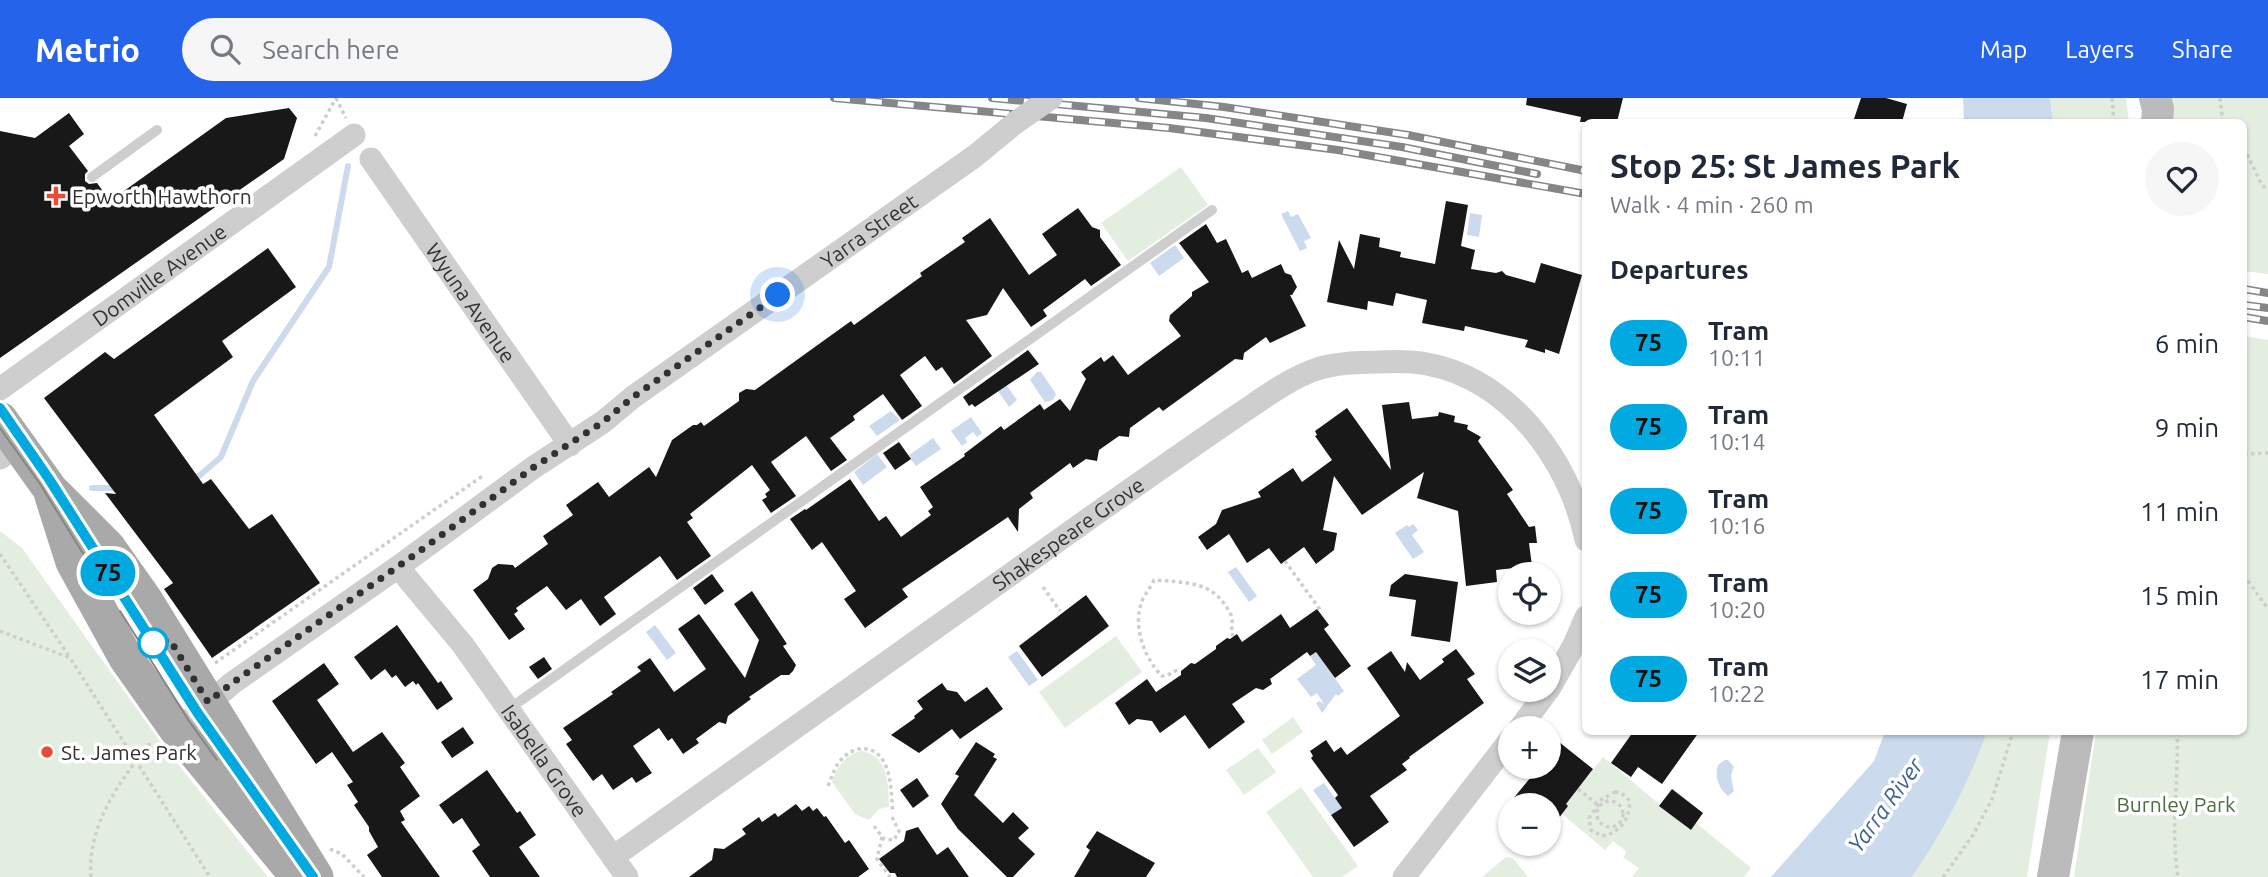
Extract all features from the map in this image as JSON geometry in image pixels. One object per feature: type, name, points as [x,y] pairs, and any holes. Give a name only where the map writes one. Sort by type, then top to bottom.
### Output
[{"type":"main road","points":[[2155,98],[2157,119]]},
{"type":"main road","points":[[6,440],[108,547],[144,598],[208,702],[320,863]]},
{"type":"main road","points":[[50,489],[73,562],[168,733],[297,877]]},
{"type":"main road","points":[[2053,877],[2077,735]]},
{"type":"street","name":"Yarra Street","points":[[168,733],[190,721],[231,684],[534,467],[603,422],[633,397],[975,156],[1051,98]]},
{"type":"street","name":"Domville Avenue","points":[[0,388],[354,135]]},
{"type":"street","name":"Wyuna Avenue","points":[[371,159],[570,445]]},
{"type":"street","name":"Shakespeare Grove","points":[[613,858],[789,730],[1211,433],[1291,380],[1320,368],[1354,363],[1427,364],[1465,377],[1487,389],[1521,416],[1547,447],[1575,499],[1582,525]]},
{"type":"street","name":"Isabella Grove","points":[[406,561],[627,877]]},
{"type":"street","points":[[1561,668],[1582,626]]},
{"type":"street","points":[[1404,877],[1498,756]]},
{"type":"lane","points":[[92,177],[157,130]]},
{"type":"lane","points":[[509,709],[1212,210]]},
{"type":"path","points":[[2112,98],[2114,119]]},
{"type":"path","points":[[2220,98],[2223,119]]},
{"type":"path","points":[[2247,154],[2262,185],[2268,190]]},
{"type":"path","points":[[2247,454],[2268,453]]},
{"type":"path","points":[[210,666],[488,472]]},
{"type":"path","points":[[0,554],[210,877]]},
{"type":"path","points":[[1285,561],[1321,611]]},
{"type":"path","points":[[2247,579],[2268,609]]},
{"type":"path","points":[[1177,670],[1162,676],[1149,661],[1143,647],[1139,610],[1154,580],[1194,584],[1213,590],[1231,616],[1233,636]]},
{"type":"path","points":[[1043,587],[1060,611]]},
{"type":"path","points":[[0,631],[70,658]]},
{"type":"path","points":[[91,877],[92,850],[105,807],[145,747],[168,733]]},
{"type":"path","points":[[1943,877],[1973,835],[1992,799],[2012,735]]},
{"type":"path","points":[[2177,735],[2173,836],[2178,877]]},
{"type":"path","points":[[828,786],[834,769],[855,749],[868,748],[883,759],[889,777],[892,815],[899,834],[891,841],[882,837],[874,825]]},
{"type":"path","points":[[1577,789],[1598,806]]},
{"type":"path","points":[[1618,792],[1630,803],[1629,811],[1613,834],[1602,836],[1594,833],[1590,827],[1589,818],[1598,806],[1609,794],[1618,792]]},
{"type":"path","points":[[1598,806],[1609,802],[1619,805],[1621,823]]},
{"type":"path","points":[[1598,806],[1597,816],[1602,825],[1612,827],[1621,823]]},
{"type":"path","points":[[882,837],[877,859],[890,877]]},
{"type":"path","points":[[320,863],[337,850],[364,877]]},
{"type":"green space","points":[[2050,98],[2126,98],[2129,119],[2053,119]]},
{"type":"green space","points":[[2170,98],[2268,98],[2268,274],[2247,271],[2247,119],[2173,119]]},
{"type":"green space","points":[[1181,167],[1208,205],[1128,261],[1101,223]]},
{"type":"green space","name":"Burnley Park","points":[[2247,336],[2268,340],[2268,877],[2074,877],[2096,735],[2247,735]]},
{"type":"green space","name":"St. James Park","points":[[0,531],[22,548],[162,744],[268,877],[0,877]]},
{"type":"green space","points":[[1116,636],[1142,672],[1065,728],[1039,692]]},
{"type":"green space","points":[[1293,717],[1303,732],[1272,754],[1262,740]]},
{"type":"green space","points":[[1986,735],[2050,735],[2027,877],[1912,877],[1934,843],[1972,770]]},
{"type":"green space","points":[[1258,748],[1276,772],[1244,795],[1226,770]]},
{"type":"green space","points":[[862,751],[871,754],[882,765],[888,789],[889,807],[879,809],[869,820],[855,814],[832,782],[842,762]]},
{"type":"green space","points":[[1603,757],[1690,830],[1696,823],[1751,868],[1744,877],[1632,877],[1639,868],[1624,858],[1626,851],[1613,841],[1605,850],[1562,814],[1568,806],[1566,804]]},
{"type":"green space","points":[[1301,787],[1358,866],[1342,877],[1313,877],[1266,812]]},
{"type":"green space","points":[[1506,857],[1513,858],[1528,877],[1482,877]]},
{"type":"water","points":[[1963,98],[2050,98],[2053,119],[1964,119]]},
{"type":"water","points":[[1288,211],[1291,217],[1298,214],[1311,238],[1304,241],[1307,248],[1300,251],[1281,214]]},
{"type":"water","points":[[1470,213],[1482,215],[1479,237],[1467,235]]},
{"type":"water","points":[[1175,245],[1184,258],[1159,276],[1150,263]]},
{"type":"water","points":[[1037,372],[1041,372],[1056,394],[1053,400],[1045,402],[1030,380]]},
{"type":"water","points":[[1000,376],[1017,400],[1009,407],[992,382]]},
{"type":"water","points":[[891,411],[900,420],[877,436],[869,426]]},
{"type":"water","points":[[971,417],[982,433],[977,437],[973,432],[965,438],[967,442],[962,446],[951,431]]},
{"type":"water","points":[[933,438],[941,449],[916,466],[908,456]]},
{"type":"water","points":[[877,454],[887,467],[863,485],[854,472]]},
{"type":"water","points":[[1413,524],[1418,530],[1412,535],[1424,552],[1413,559],[1395,533]]},
{"type":"water","points":[[1236,567],[1257,596],[1249,602],[1228,572]]},
{"type":"water","points":[[655,625],[676,653],[667,660],[646,632]]},
{"type":"water","points":[[1017,651],[1038,680],[1029,686],[1008,657]]},
{"type":"water","points":[[1316,652],[1344,691],[1338,696],[1336,694],[1322,713],[1316,703],[1319,701],[1324,704],[1317,693],[1311,697],[1297,679],[1316,665],[1310,656]]},
{"type":"water","name":"Yarra River","points":[[1884,735],[1986,735],[1954,807],[1912,877],[1771,877],[1874,761]]},
{"type":"water","points":[[1725,760],[1734,767],[1731,776],[1734,791],[1728,796],[1717,778],[1718,765]]},
{"type":"water","points":[[1324,783],[1342,808],[1331,815],[1313,790]]},
{"type":"building","points":[[1527,98],[1623,98],[1618,119],[1582,119],[1582,122],[1581,117],[1526,105]]},
{"type":"building","points":[[1861,98],[1886,98],[1907,104],[1903,119],[1854,119]]},
{"type":"building","points":[[289,108],[297,118],[284,159],[0,358],[0,131],[35,138],[69,113],[84,134],[69,146],[88,171],[85,181],[89,184],[97,183],[110,201],[226,118]]},
{"type":"building","points":[[1446,201],[1468,205],[1461,246],[1475,250],[1471,269],[1496,273],[1502,271],[1506,275],[1535,283],[1541,263],[1582,275],[1559,354],[1525,347],[1528,340],[1465,326],[1464,331],[1422,323],[1427,300],[1396,293],[1393,306],[1368,301],[1367,310],[1327,302],[1339,240],[1354,269],[1360,234],[1380,238],[1379,247],[1401,252],[1400,257],[1435,264]]},
{"type":"building","points":[[1078,208],[1092,227],[1100,230],[1100,237],[1121,265],[1091,286],[1085,279],[1043,310],[1047,316],[1031,327],[1003,288],[987,315],[966,320],[992,356],[954,384],[942,367],[936,371],[925,356],[900,375],[922,406],[902,420],[883,394],[853,416],[855,420],[830,438],[847,460],[831,471],[806,436],[771,462],[796,496],[771,513],[762,500],[770,490],[752,465],[690,514],[693,518],[687,522],[711,556],[677,580],[660,556],[604,597],[616,614],[600,626],[581,599],[566,610],[547,586],[516,608],[518,611],[514,614],[525,629],[509,640],[473,590],[488,579],[492,568],[498,564],[513,565],[515,568],[548,544],[543,536],[573,515],[566,505],[598,482],[609,497],[649,467],[656,477],[672,440],[693,425],[701,422],[704,426],[739,401],[739,393],[746,389],[755,390],[851,321],[854,325],[922,276],[920,273],[965,242],[962,238],[990,218],[1029,275],[1057,255],[1042,234]]},
{"type":"building","points":[[1206,224],[1217,243],[1226,239],[1242,273],[1248,270],[1252,278],[1281,264],[1297,287],[1290,295],[1306,326],[1270,343],[1266,337],[1244,353],[1243,360],[1235,359],[1163,411],[1159,407],[1130,428],[1129,437],[1119,436],[1099,450],[1097,461],[1086,459],[1073,468],[1070,463],[1030,493],[1033,498],[1019,509],[1018,532],[1008,517],[902,589],[908,597],[865,628],[844,599],[856,591],[822,542],[812,550],[790,519],[850,479],[879,521],[886,516],[901,537],[931,515],[928,511],[933,507],[920,487],[965,456],[964,454],[1001,426],[1004,430],[1040,404],[1044,410],[1060,399],[1070,411],[1086,379],[1081,372],[1101,357],[1104,362],[1113,355],[1128,375],[1181,336],[1169,321],[1170,315],[1192,296],[1192,292],[1209,282],[1179,243]]},
{"type":"building","points":[[268,248],[296,287],[222,341],[233,357],[154,415],[203,484],[211,479],[249,529],[272,514],[320,583],[212,658],[164,589],[173,583],[105,493],[116,494],[44,398],[105,352],[114,359]]},
{"type":"building","points":[[1028,350],[1039,364],[975,407],[972,404],[969,406],[963,397]]},
{"type":"building","points":[[1409,402],[1412,419],[1438,416],[1439,412],[1455,416],[1454,422],[1468,425],[1467,429],[1481,437],[1478,441],[1513,490],[1507,494],[1529,527],[1535,526],[1537,543],[1529,543],[1531,562],[1498,562],[1497,582],[1466,586],[1458,511],[1417,498],[1424,472],[1362,515],[1334,476],[1323,530],[1337,533],[1334,550],[1316,564],[1304,547],[1281,564],[1269,548],[1247,563],[1229,534],[1207,550],[1198,537],[1216,524],[1222,510],[1261,497],[1258,492],[1293,468],[1302,482],[1332,460],[1315,436],[1315,431],[1347,408],[1391,470],[1382,405]]},
{"type":"building","points":[[899,442],[911,459],[895,470],[883,453]]},
{"type":"building","points":[[712,574],[724,591],[705,605],[693,588]]},
{"type":"building","points":[[1405,574],[1458,582],[1450,642],[1411,636],[1416,600],[1389,596],[1391,585]]},
{"type":"building","points":[[752,591],[787,644],[783,646],[796,665],[793,671],[789,675],[781,675],[749,697],[751,699],[728,716],[726,724],[719,722],[696,739],[699,743],[683,754],[672,738],[668,741],[659,728],[633,746],[652,773],[636,783],[632,777],[613,790],[602,774],[593,781],[566,744],[572,740],[563,728],[613,694],[611,692],[641,671],[637,667],[650,658],[674,692],[706,669],[678,629],[699,614],[745,678],[759,640],[734,604]]},
{"type":"building","points":[[1086,595],[1109,626],[1042,677],[1019,646]]},
{"type":"building","points":[[1317,609],[1329,625],[1324,629],[1351,666],[1335,678],[1316,652],[1310,656],[1307,652],[1270,679],[1272,684],[1263,690],[1256,688],[1232,704],[1245,722],[1209,749],[1185,715],[1160,733],[1152,721],[1137,719],[1129,725],[1115,703],[1147,679],[1156,692],[1227,638],[1237,634],[1242,642],[1281,614],[1290,628]]},
{"type":"building","points":[[397,625],[438,683],[441,681],[453,699],[437,710],[418,683],[416,685],[413,681],[405,687],[396,675],[392,678],[385,669],[371,680],[354,657]]},
{"type":"building","points":[[1456,649],[1475,674],[1467,679],[1484,703],[1409,757],[1402,764],[1407,770],[1370,796],[1389,822],[1354,847],[1331,815],[1342,808],[1335,798],[1338,795],[1311,758],[1313,756],[1310,751],[1326,740],[1334,752],[1341,747],[1347,755],[1400,716],[1367,668],[1391,651],[1405,672],[1407,662],[1420,680]]},
{"type":"building","points":[[544,657],[552,669],[538,679],[529,667]]},
{"type":"building","points":[[324,663],[339,684],[317,700],[353,752],[382,732],[405,763],[400,767],[420,796],[400,811],[405,820],[401,822],[440,877],[382,877],[367,855],[378,847],[369,827],[354,805],[358,802],[347,785],[353,782],[332,752],[316,764],[272,701]]},
{"type":"building","points":[[942,683],[947,690],[957,692],[965,702],[987,687],[1003,709],[960,739],[952,729],[919,753],[891,735],[923,709],[917,701]]},
{"type":"building","points":[[463,727],[474,743],[452,758],[441,742]]},
{"type":"building","points":[[1631,735],[1697,735],[1662,784],[1638,767],[1631,777],[1611,763]]},
{"type":"building","points":[[976,742],[995,754],[993,757],[997,759],[974,795],[1003,823],[1013,812],[1029,828],[1018,838],[1035,854],[1013,877],[1007,877],[958,829],[941,804],[959,776],[955,774]]},
{"type":"building","points":[[1561,744],[1593,769],[1566,804],[1568,806],[1561,815],[1561,793],[1518,793],[1529,779],[1561,779]]},
{"type":"building","points":[[487,770],[536,835],[519,847],[540,877],[490,877],[472,851],[480,845],[462,818],[453,824],[439,805]]},
{"type":"building","points":[[917,778],[929,796],[913,808],[900,790]]},
{"type":"building","points":[[1672,789],[1703,813],[1691,830],[1659,806]]},
{"type":"building","points":[[796,804],[802,811],[809,806],[813,811],[817,808],[826,816],[845,843],[849,840],[869,869],[858,877],[689,877],[712,860],[714,848],[724,849],[746,834],[742,829],[759,817],[762,822],[775,813],[778,817]]},
{"type":"building","points":[[918,827],[937,855],[948,847],[969,877],[897,877],[895,873],[890,873],[879,859],[904,841],[906,831]]},
{"type":"building","points":[[1097,831],[1155,863],[1146,877],[1074,877],[1090,850],[1086,847]]},
{"type":"waterway","points":[[192,482],[221,457],[253,381],[329,267],[348,166]]},
{"type":"waterway","points":[[92,488],[118,488]]},
{"type":"tram line","points":[[0,408],[49,479],[197,712],[313,877]]},
{"type":"tram line","name":"75","points":[[0,408],[49,479],[197,712],[313,877]]},
{"type":"tram line","points":[[0,428],[40,484],[84,555]]},
{"type":"tram line","points":[[120,611],[189,721],[217,760]]},
{"type":"railway","points":[[834,98],[1169,128],[1338,150],[1582,193]]},
{"type":"railway","points":[[992,98],[1206,118],[1402,147],[1537,174]]},
{"type":"railway","points":[[1139,98],[1224,107],[1408,135],[1582,170]]},
{"type":"railway","points":[[2247,290],[2268,293]]},
{"type":"railway","points":[[2247,305],[2268,308]]},
{"type":"railway","points":[[2247,318],[2268,321]]},
{"type":"place","name":"Epworth Hawthorn","points":[[56,196]]},
{"type":"place","name":"St. James Park","points":[[47,752]]},
{"type":"route","points":[[153,643],[170,640],[208,702],[778,295]]}]
